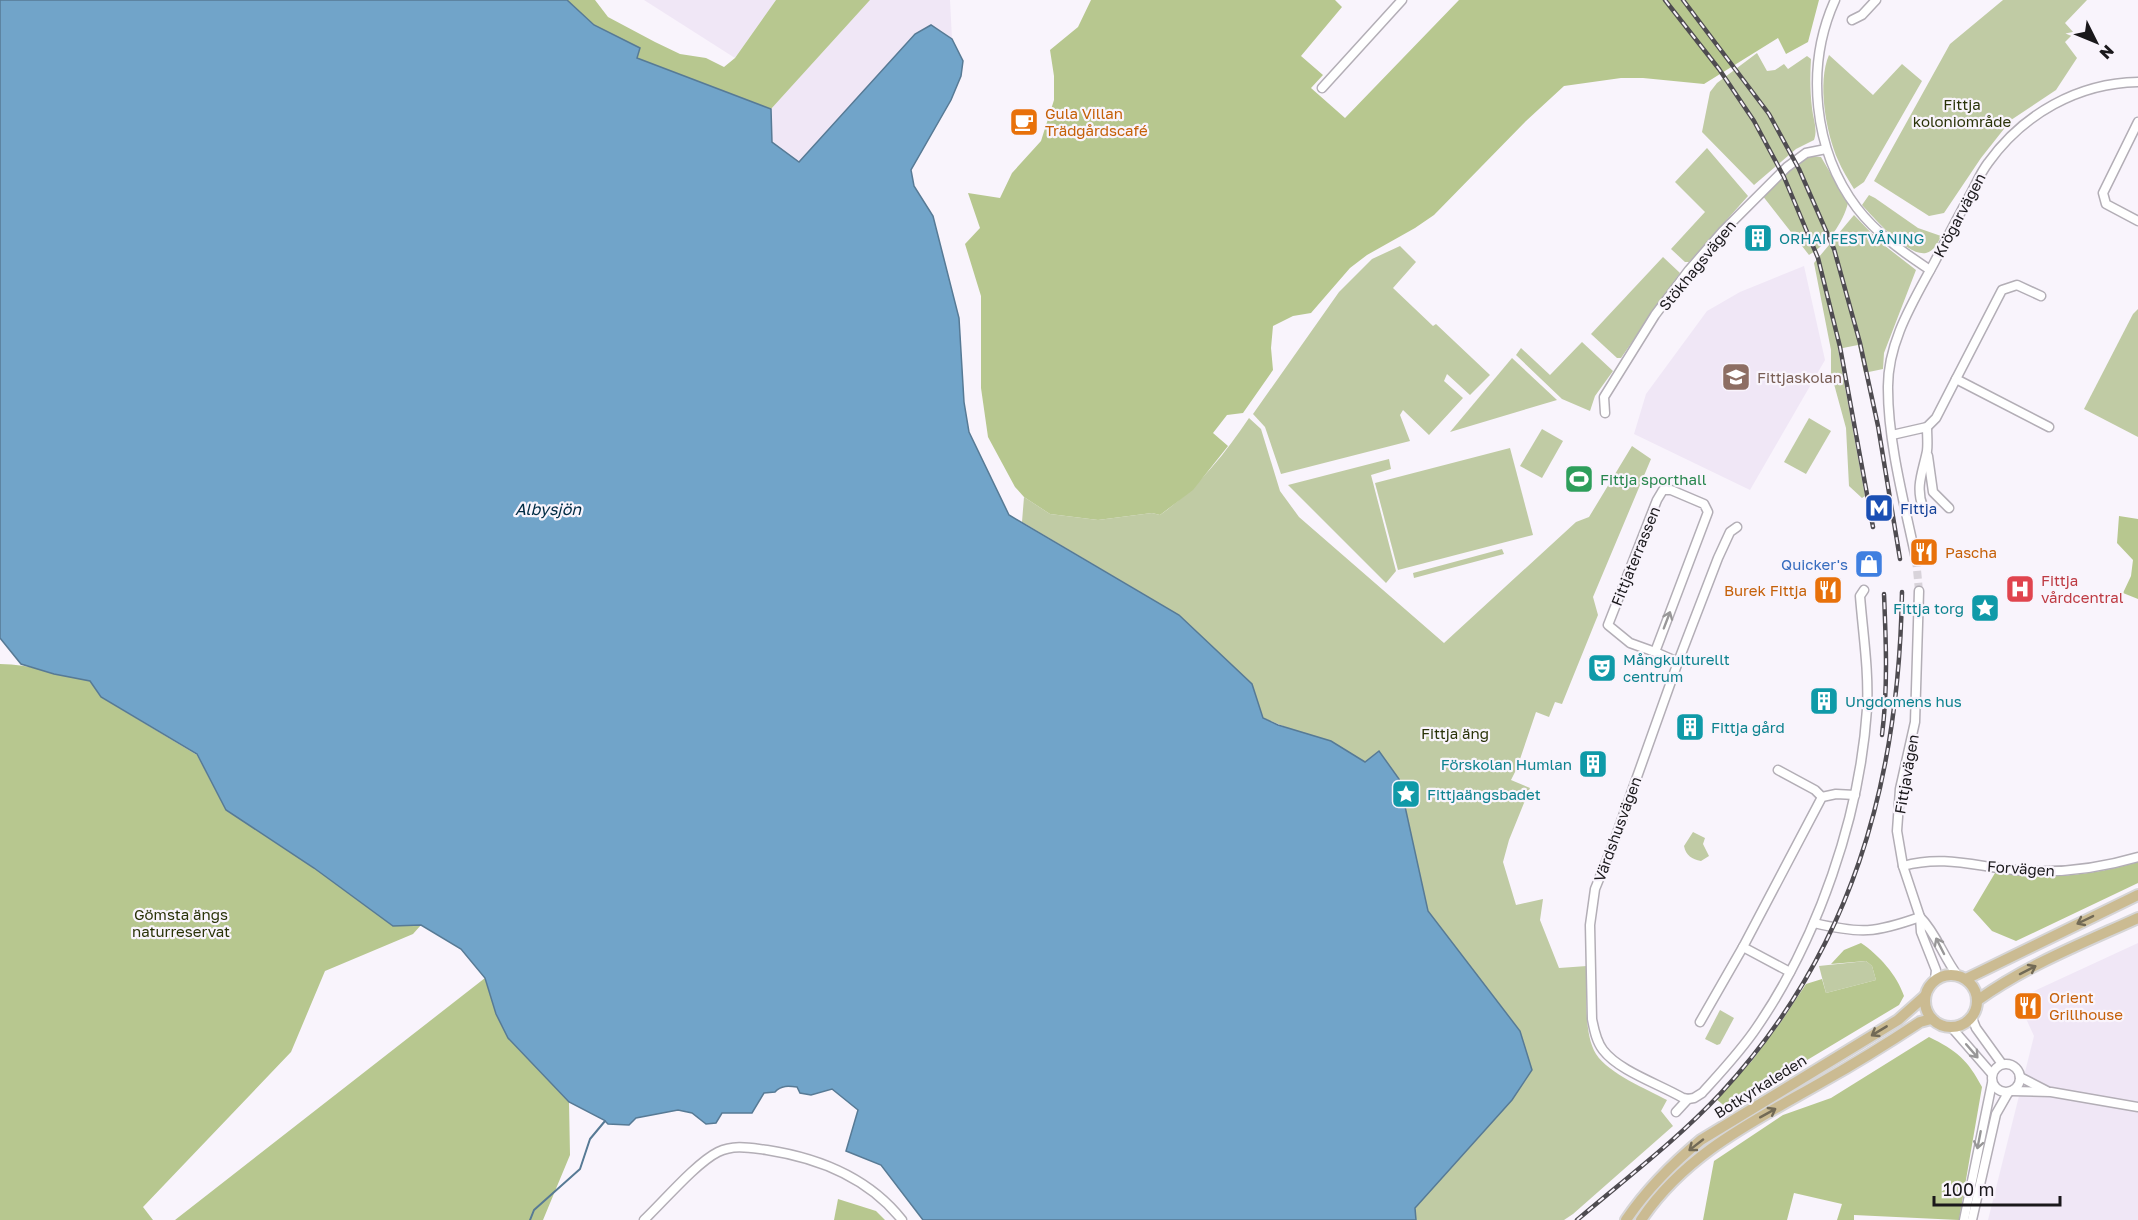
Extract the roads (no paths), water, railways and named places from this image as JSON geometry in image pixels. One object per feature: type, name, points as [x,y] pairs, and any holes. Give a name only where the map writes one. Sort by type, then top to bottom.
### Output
[{"type":"main road","points":[[1935,980],[1950,975],[1962,977],[2138,895]]},
{"type":"main road","points":[[1978,1000],[2001,984],[2031,968],[2138,918]]},
{"type":"main road","points":[[1925,996],[1925,1004],[1931,1018],[1938,1024],[1952,1028],[1961,1026],[1972,1018],[1978,1000],[1976,991],[1962,977]]},
{"type":"main road","name":"Botkyrkaleden","points":[[1626,1220],[1655,1183],[1701,1140],[1898,1020],[1925,996],[1935,980]]},
{"type":"main road","name":"Botkyrkaleden","points":[[1641,1220],[1663,1190],[1684,1168],[1708,1150],[1736,1131],[1860,1061],[1920,1022],[1931,1018]]},
{"type":"street","points":[[1322,88],[1402,0]]},
{"type":"street","points":[[1836,0],[1821,39],[1817,79],[1826,149],[1858,209],[1889,241],[1930,270]]},
{"type":"street","points":[[1852,20],[1862,15],[1876,0]]},
{"type":"street","name":"Krögarvägen","points":[[1916,559],[1892,435],[1888,388],[1891,356],[1905,316],[1987,163],[2025,124],[2041,111],[2088,89],[2122,82],[2138,82]]},
{"type":"street","points":[[2138,122],[2103,194],[2106,204],[2138,220]]},
{"type":"street","name":"Stökhagsvägen","points":[[1605,413],[1604,397],[1649,324],[1685,274],[1722,232],[1786,167],[1806,153],[1826,149]]},
{"type":"street","points":[[1892,435],[1927,427],[1936,418],[2002,290],[2017,285],[2042,296]]},
{"type":"street","points":[[1956,379],[2049,427]]},
{"type":"street","points":[[1927,427],[1927,450],[1934,492],[1949,508]]},
{"type":"street","points":[[1923,507],[1919,485],[1927,450]]},
{"type":"street","name":"Fittjaterrassen","points":[[1655,652],[1708,512],[1704,504],[1671,490],[1664,490],[1657,501],[1608,625],[1630,643],[1678,662]]},
{"type":"street","name":"Värdshusvägen","points":[[1688,1099],[1617,1062],[1602,1049],[1592,1019],[1591,908],[1595,889],[1678,662],[1718,558],[1730,532],[1737,527]]},
{"type":"street","points":[[1676,1112],[1688,1099],[1702,1093],[1756,1029],[1790,972],[1814,923],[1845,833],[1855,795],[1863,749],[1867,707],[1867,670],[1860,596],[1864,590]]},
{"type":"street","name":"Fittjavägen","points":[[1919,591],[1915,722],[1897,808],[1897,831],[1903,866],[1920,917],[1921,932],[1936,970],[1935,980]]},
{"type":"street","points":[[1778,770],[1815,790],[1822,797]]},
{"type":"street","points":[[1822,797],[1836,794],[1855,795]]},
{"type":"street","points":[[1700,1022],[1743,947],[1822,797]]},
{"type":"street","name":"Forvägen","points":[[1903,866],[1925,860],[1939,860],[2015,870],[2059,872],[2098,867],[2138,857]]},
{"type":"street","points":[[1814,923],[1846,931],[1866,931],[1887,929],[1920,917]]},
{"type":"street","name":"Fittjavägen","points":[[1920,917],[1930,927],[1950,966],[1962,977]]},
{"type":"street","points":[[1743,947],[1790,972]]},
{"type":"street","points":[[1972,1018],[1976,1028],[2002,1064]]},
{"type":"street","points":[[1952,1028],[1998,1090],[2050,1092],[2138,1107]]},
{"type":"street","points":[[1964,1220],[1992,1079],[1996,1067],[2002,1064],[2012,1065],[2017,1069],[2020,1082],[2010,1092],[1996,1114],[1972,1220]]},
{"type":"street","points":[[2020,1077],[2050,1092]]},
{"type":"street","points":[[644,1220],[705,1160],[725,1149],[740,1147],[790,1154],[826,1164],[881,1197],[902,1220]]},
{"type":"water","name":"Albysjön","points":[[0,0],[567,0],[594,25],[640,48],[637,58],[771,109],[772,142],[799,162],[915,34],[931,25],[952,39],[963,61],[961,76],[951,100],[911,170],[914,186],[933,216],[959,318],[964,402],[969,432],[1009,515],[1179,615],[1252,684],[1263,718],[1278,725],[1331,741],[1365,762],[1379,751],[1399,779],[1428,911],[1520,1031],[1532,1070],[1512,1100],[1415,1208],[1416,1220],[923,1220],[881,1165],[846,1151],[858,1110],[832,1089],[811,1095],[800,1093],[797,1087],[782,1087],[775,1092],[764,1093],[752,1113],[722,1113],[716,1123],[706,1124],[692,1113],[678,1110],[636,1118],[629,1125],[608,1124],[569,1102],[508,1038],[496,1014],[485,978],[461,949],[421,925],[393,926],[314,868],[226,810],[197,754],[101,697],[90,681],[54,674],[21,664],[0,638]]},
{"type":"waterway","points":[[530,1220],[534,1210],[580,1169],[590,1139],[605,1121]]},
{"type":"tunnel","points":[[1916,559],[1919,591]]},
{"type":"railway","points":[[1665,0],[1719,69],[1754,121],[1784,177],[1818,258],[1840,347],[1873,527]]},
{"type":"railway","points":[[1683,0],[1769,114],[1799,169],[1834,249],[1860,343],[1878,426],[1900,559]]},
{"type":"railway","points":[[1577,1220],[1669,1143],[1720,1094],[1766,1039],[1804,982],[1835,923],[1859,861],[1878,797],[1891,731],[1899,662],[1902,592]]},
{"type":"railway","points":[[1882,735],[1886,682],[1884,594]]},
{"type":"place","name":"Gula Villan Trädgårdscafé","points":[[1024,122]]},
{"type":"place","name":"ORHAI FESTVÅNING","points":[[1758,238]]},
{"type":"place","name":"Fittjaskolan","points":[[1736,377]]},
{"type":"place","name":"Fittja sporthall","points":[[1579,479]]},
{"type":"place","name":"Fittja","points":[[1879,508]]},
{"type":"place","name":"Pascha","points":[[1924,552]]},
{"type":"place","name":"Quicker's","points":[[1869,564]]},
{"type":"place","name":"Fittja vårdcentral","points":[[2020,589]]},
{"type":"place","name":"Burek Fittja","points":[[1828,590]]},
{"type":"place","name":"Fittja torg","points":[[1985,608]]},
{"type":"place","name":"Mångkulturellt centrum","points":[[1602,668]]},
{"type":"place","name":"Ungdomens hus","points":[[1824,701]]},
{"type":"place","name":"Fittja gård","points":[[1690,727]]},
{"type":"place","name":"Förskolan Humlan","points":[[1593,764]]},
{"type":"place","name":"Fittjaängsbadet","points":[[1406,794]]},
{"type":"place","name":"Orient Grillhouse","points":[[2028,1006]]},
{"type":"park label","name":"Fittja koloniområde","points":[[1962,112]]},
{"type":"park label","name":"Fittja äng","points":[[1455,733]]},
{"type":"park label","name":"Gömsta ängs naturreservat","points":[[181,922]]}]
